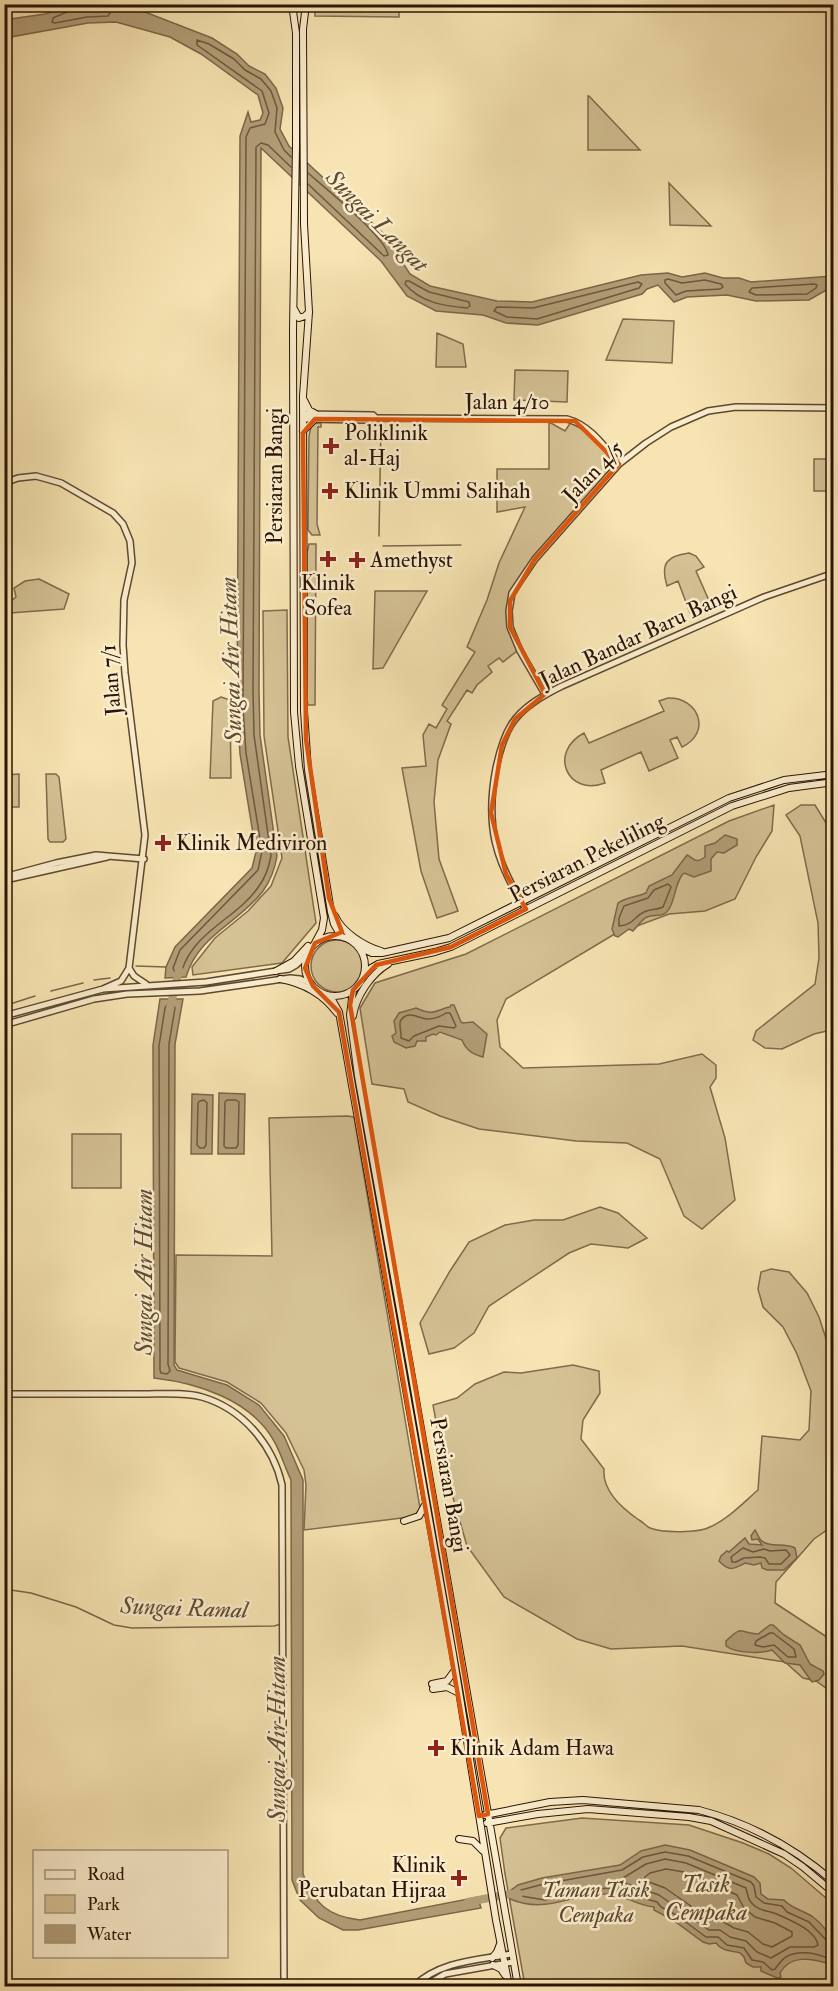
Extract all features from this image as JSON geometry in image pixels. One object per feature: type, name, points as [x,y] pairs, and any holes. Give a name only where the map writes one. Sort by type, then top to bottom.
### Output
[{"type":"main road","name":"Persiaran Bangi","points":[[295,4],[294,712],[299,766],[322,909],[323,924],[315,943]]},
{"type":"main road","name":"Persiaran Bangi","points":[[305,4],[303,29],[304,202],[309,312],[301,417],[303,433],[304,711],[308,770],[329,898],[334,924],[341,936]]},
{"type":"main road","points":[[293,306],[299,318],[309,312]]},
{"type":"main road","points":[[293,330],[296,343],[296,409],[301,417],[296,423],[296,470],[293,477]]},
{"type":"main road","points":[[303,396],[309,410],[315,416],[303,433]]},
{"type":"main road","name":"Persiaran Pekeliling","points":[[359,947],[374,953],[388,952],[449,938],[729,798],[784,780],[834,774]]},
{"type":"main road","name":"Persiaran Pekeliling","points":[[363,977],[376,965],[451,946],[732,806],[789,788],[834,782]]},
{"type":"main road","points":[[329,898],[337,921],[345,930],[369,946],[388,952]]},
{"type":"main road","points":[[276,971],[294,961],[305,950],[316,932],[322,909]]},
{"type":"main road","points":[[341,936],[350,939],[359,947],[365,962],[363,977],[353,990],[344,995],[330,996],[319,991],[310,983],[305,972],[306,957],[315,943],[325,937],[341,936]]},
{"type":"main road","points":[[352,1028],[357,1000],[379,970],[394,961]]},
{"type":"main road","points":[[280,978],[315,992],[329,1003],[340,1019]]},
{"type":"main road","name":"Persiaran Bangi","points":[[353,990],[350,1008],[358,1076],[410,1360],[518,1986]]},
{"type":"main road","name":"Persiaran Bangi","points":[[330,996],[337,1006],[340,1019],[509,1986]]},
{"type":"main road","points":[[404,1521],[419,1516],[426,1503]]},
{"type":"main road","points":[[455,1670],[447,1681],[433,1687],[449,1688],[459,1693]]},
{"type":"main road","points":[[485,1799],[494,1809],[507,1810]]},
{"type":"main road","points":[[479,1816],[550,1802],[583,1800],[699,1810],[773,1838],[799,1854],[834,1882]]},
{"type":"main road","points":[[480,1824],[588,1809],[689,1817],[711,1821],[784,1854],[834,1893]]},
{"type":"main road","points":[[492,1835],[497,1825],[509,1819]]},
{"type":"main road","points":[[459,1839],[470,1839],[477,1842],[485,1854]]},
{"type":"main road","points":[[501,1943],[493,1961],[507,1978]]},
{"type":"street","name":"Jalan 4/5","points":[[545,694],[520,651],[510,627],[509,611],[512,593],[535,559],[619,464],[671,427],[708,411],[736,407],[834,408]]},
{"type":"street","name":"Jalan 4/10","points":[[301,417],[374,415],[376,418],[567,419],[589,430],[619,464]]},
{"type":"street","name":"Jalan 7/1","points":[[4,483],[18,478],[36,476],[61,483],[113,513],[123,524],[130,541],[132,563],[124,600],[124,673],[145,825],[144,860],[129,968]]},
{"type":"street","name":"Jalan Bandar Baru Bangi","points":[[526,909],[506,874],[493,834],[491,813],[492,789],[502,745],[510,725],[545,694],[744,606],[834,573]]},
{"type":"street","points":[[4,878],[115,856],[144,860]]},
{"type":"street","points":[[103,989],[188,983],[276,971],[294,967],[306,957]]},
{"type":"street","points":[[4,1016],[103,989],[121,981],[129,968],[134,976],[147,985]]},
{"type":"street","points":[[4,1025],[94,999],[126,994],[228,988],[280,978],[297,978],[310,983]]},
{"type":"street","points":[[4,1394],[198,1396],[232,1411],[248,1424],[272,1456],[282,1485],[284,1986]]},
{"type":"street","points":[[425,1986],[445,1974],[512,1954]]},
{"type":"street","points":[[414,1986],[436,1970],[456,1964],[513,1962]]},
{"type":"highlighted area","points":[[315,419],[575,421],[619,464],[535,559],[510,601],[510,627],[545,694],[515,719],[502,745],[491,813],[506,874],[526,909],[451,947],[376,965],[353,990],[350,1005],[488,1814],[479,1816],[339,1012],[313,986],[305,968],[315,943],[342,932],[329,898],[306,739],[303,433]]},
{"type":"green space","points":[[315,5],[399,5],[399,17],[315,16]]},
{"type":"green space","points":[[589,96],[640,150],[588,150]]},
{"type":"green space","points":[[669,183],[711,226],[670,225]]},
{"type":"green space","points":[[623,319],[674,321],[672,363],[606,360]]},
{"type":"green space","points":[[437,333],[463,344],[466,367],[436,367]]},
{"type":"green space","points":[[515,370],[568,371],[567,402],[514,400]]},
{"type":"green space","points":[[549,422],[565,431],[571,422],[588,431],[615,464],[512,589],[507,621],[517,651],[503,662],[499,658],[488,666],[492,672],[477,685],[472,693],[467,690],[447,721],[451,724],[438,760],[434,802],[439,859],[458,911],[437,918],[421,871],[402,768],[426,766],[423,735],[429,724],[436,728],[447,709],[442,705],[475,652],[467,647],[487,600],[499,563],[525,507],[497,512],[497,469],[549,469]]},
{"type":"green space","points":[[314,423],[321,423],[321,427],[318,427],[317,524],[320,535],[312,535],[308,530],[309,436]]},
{"type":"green space","points":[[814,459],[833,459],[833,491],[814,491]]},
{"type":"green space","points":[[309,544],[316,544],[315,705],[308,705],[306,694],[307,553]]},
{"type":"green space","points":[[689,553],[696,556],[704,567],[696,571],[711,605],[690,613],[678,581],[667,586],[664,572],[667,562],[675,556]]},
{"type":"green space","points":[[39,579],[69,594],[64,609],[10,613],[11,601],[16,597],[14,588],[25,581]]},
{"type":"green space","points":[[375,591],[427,591],[383,668],[373,669]]},
{"type":"green space","points":[[287,610],[288,737],[316,923],[282,963],[193,975],[192,967],[215,938],[248,911],[271,886],[282,858],[264,736],[263,611]]},
{"type":"green space","points":[[221,697],[230,700],[231,778],[210,778],[213,701]]},
{"type":"green space","points":[[668,698],[679,699],[687,703],[698,717],[697,733],[691,741],[682,747],[677,737],[670,740],[678,758],[649,771],[641,752],[601,770],[605,783],[592,786],[581,784],[572,778],[565,761],[567,751],[573,741],[584,733],[589,743],[664,711],[659,701]]},
{"type":"green space","points":[[19,774],[19,807],[5,807],[5,775]]},
{"type":"green space","points":[[46,774],[56,774],[59,777],[66,839],[63,842],[50,842],[48,839]]},
{"type":"green space","points":[[774,805],[772,831],[735,899],[705,911],[669,914],[613,935],[506,999],[497,1020],[500,1047],[523,1068],[659,1064],[702,1054],[716,1065],[716,1078],[710,1087],[725,1138],[735,1200],[702,1229],[684,1216],[660,1159],[627,1143],[576,1141],[479,1129],[408,1102],[404,1089],[372,1084],[360,1008],[375,983],[466,954],[729,821]]},
{"type":"green space","points":[[801,805],[815,805],[828,826],[833,842],[833,1028],[782,1049],[765,1048],[753,1040],[756,1031],[815,984],[819,958],[818,923],[800,836],[786,815]]},
{"type":"green space","points":[[332,940],[342,940],[356,947],[363,966],[356,985],[342,992],[332,992],[322,988],[315,981],[311,971],[311,961],[315,951],[322,944]]},
{"type":"green space","points":[[354,1117],[420,1508],[410,1517],[304,1530],[306,1485],[304,1470],[286,1433],[261,1403],[227,1382],[179,1368],[175,1362],[176,1255],[272,1256],[269,1118]]},
{"type":"green space","points":[[72,1134],[121,1134],[121,1188],[72,1188]]},
{"type":"green space","points":[[600,1207],[618,1213],[647,1238],[628,1248],[591,1244],[569,1253],[489,1306],[474,1333],[454,1348],[429,1354],[420,1323],[469,1242],[505,1225],[534,1220],[563,1220]]},
{"type":"green space","points":[[771,1269],[789,1272],[807,1293],[819,1317],[833,1360],[834,1525],[814,1539],[776,1582],[775,1603],[833,1641],[833,1693],[816,1681],[803,1678],[785,1662],[682,1646],[611,1649],[577,1639],[504,1597],[467,1546],[445,1470],[433,1405],[457,1398],[475,1384],[504,1372],[521,1373],[573,1365],[599,1371],[600,1393],[583,1420],[581,1439],[604,1469],[606,1485],[610,1492],[626,1510],[650,1528],[680,1532],[710,1527],[729,1515],[758,1490],[762,1436],[800,1440],[809,1430],[811,1391],[797,1354],[783,1327],[763,1307],[758,1289],[761,1272]]},
{"type":"green space","name":"Taman Tasik Cempaka","points":[[582,1818],[689,1825],[743,1843],[769,1854],[791,1868],[833,1904],[833,1986],[525,1986],[500,1838],[506,1828]]},
{"type":"water","points":[[76,5],[102,5],[145,12],[212,38],[237,54],[249,66],[265,74],[276,88],[283,108],[280,129],[289,146],[384,234],[410,274],[430,286],[497,301],[532,302],[641,275],[668,273],[682,277],[705,273],[751,282],[833,276],[833,290],[828,289],[809,300],[756,301],[727,295],[687,297],[674,302],[658,285],[647,289],[642,294],[538,325],[506,323],[483,315],[436,311],[407,296],[381,261],[261,148],[260,735],[277,856],[272,874],[263,891],[200,950],[186,977],[165,978],[166,967],[175,947],[252,868],[256,852],[240,754],[237,707],[240,136],[248,112],[251,122],[260,120],[263,113],[258,95],[201,54],[170,37],[116,22],[88,23],[5,38],[4,20],[45,14]]},
{"type":"water","points":[[725,835],[737,839],[737,845],[724,853],[717,852],[711,859],[711,871],[694,877],[684,873],[667,912],[647,917],[633,931],[629,929],[618,937],[615,936],[612,929],[618,903],[646,893],[649,886],[672,875],[687,855],[697,860],[702,859],[705,857],[705,846],[715,843]]},
{"type":"water","points":[[160,999],[183,999],[175,1044],[174,1365],[177,1370],[227,1385],[259,1405],[284,1436],[303,1480],[303,1874],[312,1893],[324,1907],[349,1918],[360,1920],[478,1897],[481,1908],[358,1930],[343,1930],[319,1918],[300,1900],[292,1880],[291,1480],[274,1441],[264,1427],[238,1404],[205,1389],[154,1378],[153,1045]]},
{"type":"water","points":[[454,1005],[461,1022],[473,1022],[487,1034],[483,1057],[470,1051],[462,1040],[440,1032],[426,1037],[426,1041],[417,1041],[415,1046],[406,1048],[394,1042],[392,1036],[396,1033],[394,1021],[399,1013],[416,1008],[434,1012]]},
{"type":"water","points":[[219,1093],[245,1094],[244,1154],[218,1154]]},
{"type":"water","points":[[192,1094],[213,1095],[212,1154],[191,1154]]},
{"type":"water","points":[[755,1530],[760,1539],[767,1544],[795,1548],[797,1558],[784,1570],[767,1570],[762,1568],[761,1563],[754,1565],[745,1563],[729,1568],[719,1561],[721,1556],[745,1538],[749,1544],[762,1545],[758,1539],[752,1540],[751,1536]]},
{"type":"water","points":[[770,1625],[800,1645],[810,1664],[823,1671],[824,1674],[819,1680],[812,1682],[800,1665],[785,1663],[772,1650],[748,1652],[726,1646],[726,1641],[739,1631],[758,1634]]},
{"type":"water","name":"Tasik Cempaka","points":[[665,1845],[690,1850],[754,1877],[760,1883],[761,1894],[768,1899],[784,1900],[813,1917],[827,1931],[831,1939],[834,1957],[833,1986],[831,1986],[832,1979],[827,1963],[801,1959],[789,1963],[780,1973],[781,1977],[777,1978],[761,1971],[761,1967],[753,1967],[746,1963],[740,1953],[724,1949],[716,1943],[703,1942],[673,1920],[654,1910],[654,1907],[620,1896],[595,1894],[536,1905],[510,1899],[510,1891],[518,1885],[542,1878],[620,1865],[641,1851]]},
{"type":"waterway","points":[[379,536],[381,423]]},
{"type":"waterway","points":[[383,546],[461,545]]},
{"type":"waterway","points":[[136,966],[166,967]]},
{"type":"waterway","name":"Sungai Air Hitam","points":[[170,1008],[179,970]]},
{"type":"waterway","points":[[94,980],[110,978]]},
{"type":"waterway","points":[[51,991],[83,983]]},
{"type":"waterway","points":[[4,1006],[35,996]]},
{"type":"waterway","name":"Sungai Ramal","points":[[4,1589],[31,1593],[76,1607],[114,1625],[132,1628],[274,1626],[281,1624]]},
{"type":"waterway","name":"Sungai Air Hitam","points":[[468,1902],[519,1894]]},
{"type":"place","name":"Poliklinik al-Haj","points":[[331,446]]},
{"type":"place","name":"Klinik Ummi Salihah","points":[[330,491]]},
{"type":"place","name":"Klinik Sofea","points":[[328,559]]},
{"type":"place","name":"Amethyst","points":[[357,560]]},
{"type":"place","name":"Klinik Mediviron","points":[[163,843]]},
{"type":"place","name":"Klinik Adam Hawa","points":[[436,1748]]},
{"type":"place","name":"Klinik Perubatan Hijraa","points":[[459,1878]]},
{"type":"water label","name":"Sungai Langat","points":[[377,221]]}]
